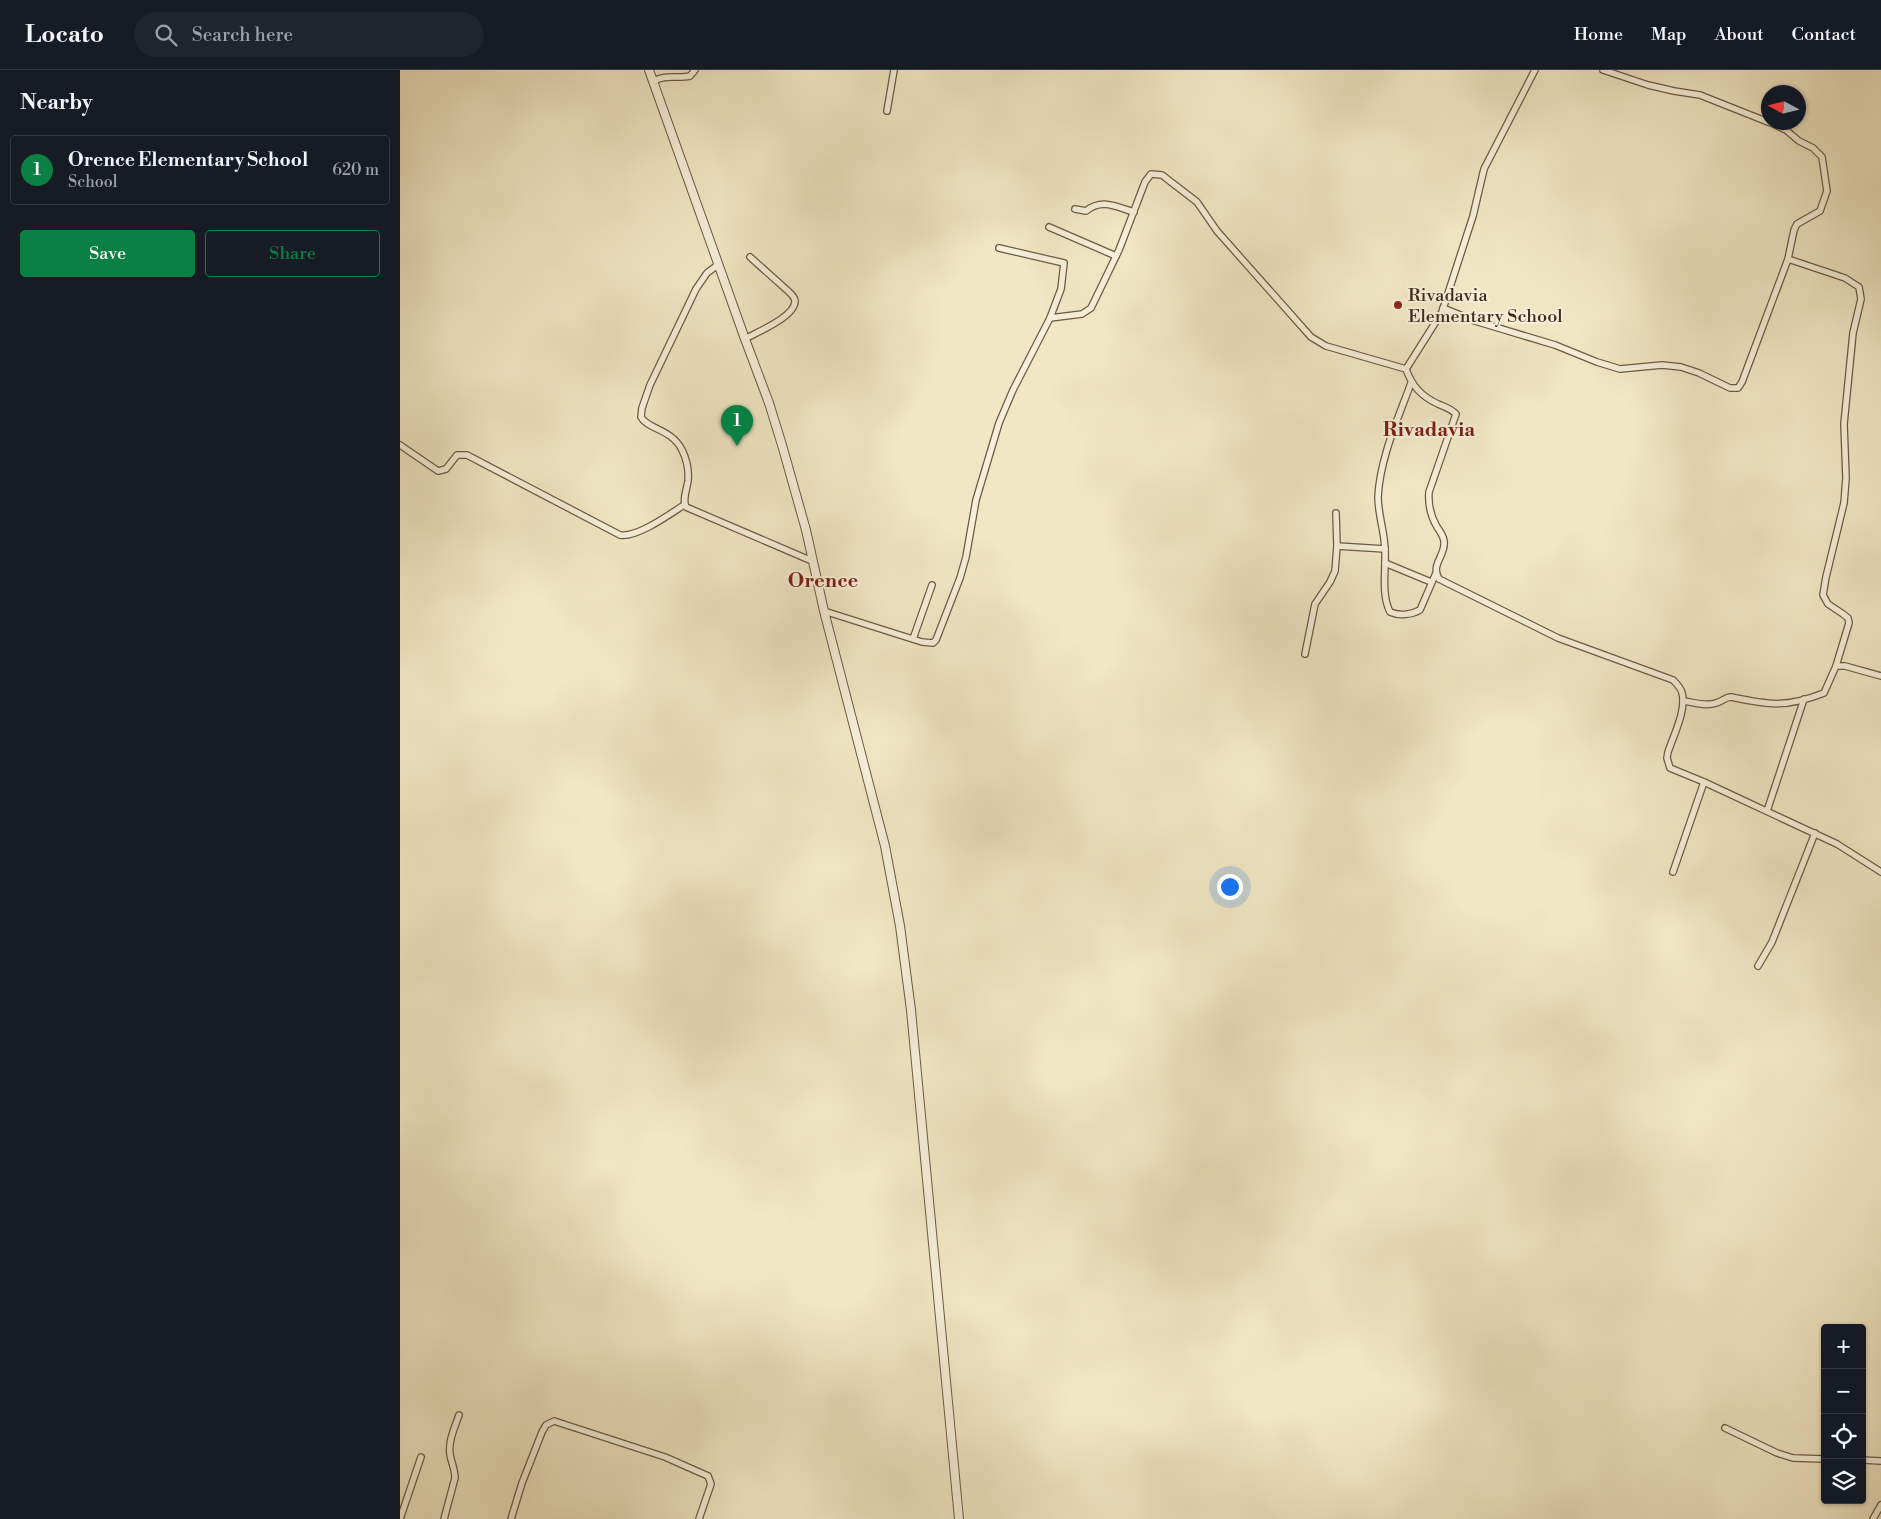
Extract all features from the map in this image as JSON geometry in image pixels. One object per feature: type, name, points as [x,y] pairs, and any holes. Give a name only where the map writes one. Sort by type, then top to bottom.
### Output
[{"type":"street","points":[[649,70],[769,403],[782,445],[806,530],[824,611],[885,846],[900,926],[911,1010],[959,1519]]},
{"type":"street","points":[[654,81],[660,77],[667,76],[683,78],[690,76],[694,70]]},
{"type":"street","points":[[887,111],[894,70]]},
{"type":"street","points":[[1406,370],[1431,332],[1443,308],[1473,216],[1484,169],[1535,70]]},
{"type":"street","points":[[1603,70],[1674,92],[1700,95],[1761,119]]},
{"type":"street","points":[[1443,308],[1475,322],[1555,345],[1620,369],[1662,365],[1681,367],[1734,389],[1738,388],[1742,382],[1788,260],[1797,224],[1820,212],[1827,187],[1822,157],[1818,152],[1799,141],[1786,130]]},
{"type":"street","points":[[1050,318],[1086,312],[1097,298],[1145,182],[1151,174],[1158,173],[1166,177],[1196,202],[1217,231],[1311,337],[1326,346],[1406,370]]},
{"type":"street","points":[[1075,209],[1086,211],[1095,204],[1102,204],[1134,212]]},
{"type":"street","points":[[1050,227],[1116,256]]},
{"type":"street","points":[[824,611],[913,639],[933,643],[938,636],[960,578],[966,557],[976,500],[999,423],[1013,390],[1050,318],[1064,280],[1064,263],[999,248]]},
{"type":"street","points":[[745,339],[786,316],[795,302],[793,296],[750,257]]},
{"type":"street","points":[[1683,700],[1716,704],[1727,697],[1731,697],[1768,704],[1782,704],[1824,693],[1836,666],[1849,622],[1848,618],[1828,604],[1823,595],[1844,502],[1846,478],[1844,424],[1853,333],[1861,299],[1859,286],[1845,278],[1788,260]]},
{"type":"street","points":[[684,505],[688,470],[682,449],[668,433],[643,420],[641,413],[650,385],[696,289],[706,272],[719,264]]},
{"type":"street","points":[[1406,370],[1415,389],[1430,400],[1450,408],[1456,414],[1429,492],[1429,511],[1443,536],[1444,542],[1444,547],[1435,567],[1439,579],[1558,638],[1673,680],[1682,693],[1683,700],[1668,752],[1668,764],[1673,771],[1704,782],[1816,833],[1881,872]]},
{"type":"street","points":[[1411,382],[1390,442],[1379,489],[1378,500],[1385,549],[1387,607],[1390,612],[1394,614],[1407,614],[1420,610],[1436,573]]},
{"type":"street","points":[[400,445],[438,471],[446,469],[456,455],[467,455],[620,535],[630,534],[656,523],[684,505]]},
{"type":"street","points":[[684,505],[689,509],[812,561]]},
{"type":"street","points":[[1306,654],[1315,604],[1335,571],[1337,546],[1336,513]]},
{"type":"street","points":[[1337,546],[1385,549]]},
{"type":"street","points":[[1385,563],[1431,582]]},
{"type":"street","points":[[913,639],[932,585]]},
{"type":"street","points":[[1836,666],[1845,666],[1881,676]]},
{"type":"street","points":[[1767,811],[1804,699]]},
{"type":"street","points":[[1673,872],[1704,782]]},
{"type":"street","points":[[1758,966],[1772,942],[1816,833]]},
{"type":"street","points":[[444,1519],[455,1478],[455,1470],[450,1457],[450,1445],[459,1415]]},
{"type":"street","points":[[511,1519],[522,1483],[542,1432],[546,1425],[554,1421],[670,1459],[708,1476],[711,1484],[699,1519]]},
{"type":"street","points":[[1725,1428],[1777,1453],[1793,1458],[1821,1459]]},
{"type":"street","points":[[400,1519],[421,1457]]},
{"type":"street","points":[[1866,1460],[1881,1462]]},
{"type":"street","points":[[1877,1516],[1881,1505]]},
{"type":"place","name":"Rivadavia Elementary School","points":[[1398,305]]},
{"type":"place","name":"Orence Elementary School","points":[[737,446]]},
{"type":"district","name":"Rivadavia","points":[[1429,429]]},
{"type":"district","name":"Orence","points":[[823,580]]}]
